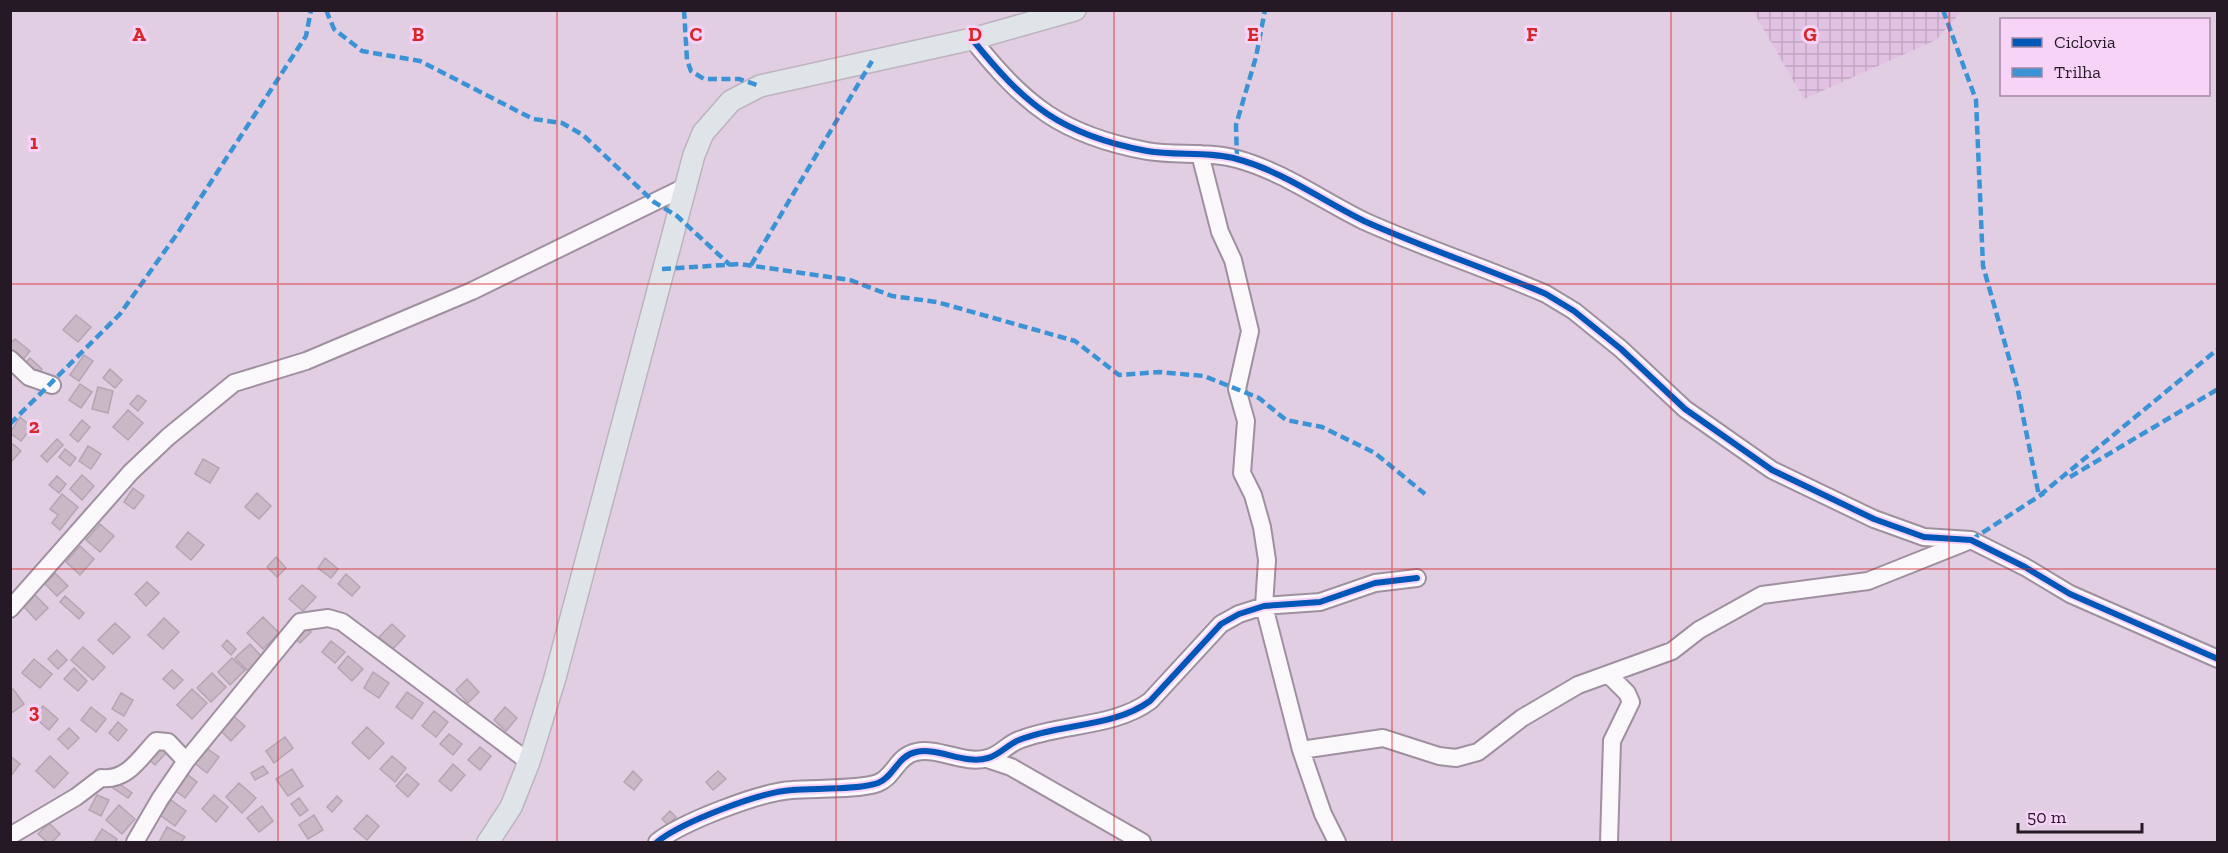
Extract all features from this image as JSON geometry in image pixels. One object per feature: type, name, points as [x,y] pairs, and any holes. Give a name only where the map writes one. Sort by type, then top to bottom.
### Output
[{"type":"main road","points":[[488,843],[511,807],[529,762],[555,678],[685,187],[703,133],[731,101],[760,86],[972,39],[1075,10]]},
{"type":"street","points":[[972,39],[1008,83],[1036,107],[1064,125],[1097,138],[1148,151],[1237,159],[1363,220],[1546,294],[1574,311],[1621,349],[1685,409],[1772,470],[1864,515],[1924,537],[1971,540],[2025,567],[2070,594],[2217,659]]},
{"type":"street","points":[[1200,154],[1220,232],[1233,260],[1250,331],[1237,389],[1246,422],[1242,473],[1253,495],[1262,527],[1267,560],[1264,606],[1301,750],[1323,814],[1337,843]]},
{"type":"street","points":[[10,609],[131,472],[168,437],[234,383],[306,361],[472,291],[685,187]]},
{"type":"street","points":[[10,359],[29,377],[52,385]]},
{"type":"street","points":[[1301,750],[1383,738],[1439,756],[1456,758],[1478,752],[1522,718],[1578,685],[1672,651],[1700,630],[1762,595],[1868,581],[1971,540]]},
{"type":"street","points":[[987,759],[1017,740],[1092,723],[1140,709],[1221,624],[1239,614],[1264,606],[1320,602],[1375,583],[1417,578]]},
{"type":"street","points":[[135,843],[160,799],[186,761],[300,622],[328,618],[342,622],[529,762]]},
{"type":"street","points":[[1609,675],[1627,693],[1631,702],[1612,741],[1609,843]]},
{"type":"street","points":[[10,836],[76,797],[101,778],[116,779],[126,773],[156,741],[168,742],[186,761]]},
{"type":"street","points":[[657,843],[684,824],[766,794],[795,789],[861,787],[880,782],[901,759],[915,752],[987,759],[1011,767],[1142,843]]},
{"type":"shaded area","points":[[1753,11],[1962,11],[1936,40],[1804,99]]},
{"type":"building","points":[[76,315],[91,327],[78,342],[63,330]]},
{"type":"building","points":[[15,339],[30,351],[21,362],[10,354],[10,344]]},
{"type":"building","points":[[84,355],[93,361],[79,381],[70,375]]},
{"type":"building","points":[[30,358],[42,369],[33,377],[22,366]]},
{"type":"building","points":[[110,369],[122,380],[115,388],[103,378]]},
{"type":"building","points":[[80,384],[92,392],[81,408],[69,400]]},
{"type":"building","points":[[98,387],[113,391],[108,413],[92,409]]},
{"type":"building","points":[[138,395],[146,401],[138,411],[130,404]]},
{"type":"building","points":[[128,410],[143,423],[128,440],[113,427]]},
{"type":"building","points":[[20,417],[32,427],[21,441],[10,433]]},
{"type":"building","points":[[82,420],[90,427],[78,442],[70,435]]},
{"type":"building","points":[[57,439],[63,445],[47,462],[41,456]]},
{"type":"building","points":[[13,444],[21,451],[10,463],[10,447]]},
{"type":"building","points":[[88,446],[101,454],[91,469],[79,461]]},
{"type":"building","points":[[65,449],[76,458],[70,466],[59,457]]},
{"type":"building","points":[[203,459],[219,468],[210,483],[195,474]]},
{"type":"building","points":[[82,475],[94,486],[82,500],[70,489]]},
{"type":"building","points":[[57,476],[66,484],[59,493],[49,485]]},
{"type":"building","points":[[133,488],[144,496],[134,509],[124,502]]},
{"type":"building","points":[[257,493],[271,506],[259,519],[245,507]]},
{"type":"building","points":[[62,494],[78,507],[60,530],[52,523],[58,515],[50,509]]},
{"type":"building","points":[[100,524],[114,536],[100,552],[86,540]]},
{"type":"building","points":[[188,532],[204,545],[191,560],[176,547]]},
{"type":"building","points":[[80,546],[94,559],[80,575],[66,562]]},
{"type":"building","points":[[276,557],[286,568],[277,577],[267,567]]},
{"type":"building","points":[[325,558],[338,569],[331,578],[318,568]]},
{"type":"building","points":[[55,573],[68,586],[57,596],[45,584]]},
{"type":"building","points":[[346,574],[360,587],[352,596],[338,584]]},
{"type":"building","points":[[147,582],[159,593],[146,606],[135,594]]},
{"type":"building","points":[[302,585],[316,597],[303,611],[289,599]]},
{"type":"building","points":[[35,595],[48,608],[36,620],[24,607]]},
{"type":"building","points":[[65,596],[84,613],[79,619],[60,602]]},
{"type":"building","points":[[263,617],[279,633],[263,649],[247,633]]},
{"type":"building","points":[[164,618],[179,632],[163,649],[148,635]]},
{"type":"building","points":[[115,623],[130,637],[113,654],[98,640]]},
{"type":"building","points":[[303,624],[311,632],[300,643],[292,635]]},
{"type":"building","points":[[392,624],[405,636],[393,649],[379,637]]},
{"type":"building","points":[[227,640],[236,649],[231,655],[222,646]]},
{"type":"building","points":[[331,641],[345,652],[335,663],[322,652]]},
{"type":"building","points":[[250,644],[262,657],[248,671],[235,658]]},
{"type":"building","points":[[83,647],[105,667],[93,680],[71,660]]},
{"type":"building","points":[[57,650],[67,660],[58,669],[48,659]]},
{"type":"building","points":[[348,656],[363,669],[352,681],[338,668]]},
{"type":"building","points":[[232,658],[245,670],[230,685],[218,672]]},
{"type":"building","points":[[34,659],[52,674],[40,688],[22,673]]},
{"type":"building","points":[[74,668],[87,681],[78,691],[64,679]]},
{"type":"building","points":[[172,670],[183,680],[174,689],[163,679]]},
{"type":"building","points":[[373,672],[389,683],[379,698],[364,688]]},
{"type":"building","points":[[212,673],[226,687],[211,702],[197,688]]},
{"type":"building","points":[[467,679],[479,692],[468,703],[456,690]]},
{"type":"building","points":[[13,689],[24,704],[10,714],[10,691]]},
{"type":"building","points":[[192,689],[207,703],[192,719],[177,705]]},
{"type":"building","points":[[407,692],[423,703],[412,719],[396,707]]},
{"type":"building","points":[[121,693],[133,700],[124,716],[112,709]]},
{"type":"building","points":[[43,706],[58,719],[49,730],[34,717]]},
{"type":"building","points":[[91,707],[106,719],[96,732],[81,720]]},
{"type":"building","points":[[505,707],[517,718],[506,731],[494,720]]},
{"type":"building","points":[[434,711],[448,722],[436,737],[422,726]]},
{"type":"building","points":[[231,714],[245,726],[231,741],[218,728]]},
{"type":"building","points":[[118,722],[127,730],[118,741],[109,733]]},
{"type":"building","points":[[367,727],[384,743],[369,759],[352,743]]},
{"type":"building","points":[[69,728],[79,738],[68,749],[58,739]]},
{"type":"building","points":[[449,734],[462,744],[453,755],[440,744]]},
{"type":"building","points":[[285,737],[293,748],[274,763],[266,751]]},
{"type":"building","points":[[156,742],[167,752],[155,765],[144,755]]},
{"type":"building","points":[[205,747],[219,757],[207,773],[193,762]]},
{"type":"building","points":[[480,747],[491,756],[480,770],[468,760]]},
{"type":"building","points":[[10,756],[20,764],[10,777]]},
{"type":"building","points":[[50,756],[68,773],[54,788],[36,771]]},
{"type":"building","points":[[392,756],[406,768],[395,782],[380,769]]},
{"type":"building","points":[[453,764],[465,775],[451,791],[439,781]]},
{"type":"building","points":[[263,766],[268,773],[255,780],[251,773]]},
{"type":"building","points":[[292,769],[303,786],[288,796],[276,779]]},
{"type":"building","points":[[183,771],[197,782],[185,798],[171,787]]},
{"type":"building","points":[[633,771],[642,780],[634,790],[624,782]]},
{"type":"building","points":[[718,771],[726,779],[713,790],[706,782]]},
{"type":"building","points":[[407,774],[419,784],[408,797],[396,786]]},
{"type":"building","points":[[117,782],[132,793],[128,798],[113,788]]},
{"type":"building","points":[[239,783],[256,798],[242,813],[226,797]]},
{"type":"building","points":[[97,795],[109,800],[101,816],[89,810]]},
{"type":"building","points":[[214,795],[228,807],[216,822],[202,809]]},
{"type":"building","points":[[337,796],[342,801],[332,812],[327,807]]},
{"type":"building","points":[[299,798],[308,810],[300,816],[291,804]]},
{"type":"building","points":[[171,800],[186,811],[175,826],[160,815]]},
{"type":"building","points":[[119,805],[135,819],[122,834],[106,820]]},
{"type":"building","points":[[262,806],[273,821],[259,832],[247,818]]},
{"type":"building","points":[[670,811],[676,817],[668,825],[662,819]]},
{"type":"building","points":[[314,815],[323,830],[308,839],[299,825]]},
{"type":"building","points":[[367,815],[379,826],[367,840],[354,829]]},
{"type":"building","points":[[49,823],[60,834],[52,842],[47,842],[38,834]]},
{"type":"building","points":[[167,827],[185,837],[181,842],[159,842]]},
{"type":"building","points":[[102,829],[117,839],[115,842],[94,842]]},
{"type":"marked path","points":[[10,424],[120,314],[177,234],[306,36],[311,10]]},
{"type":"marked path","points":[[326,10],[334,29],[362,51],[420,61],[533,119],[562,123],[583,135],[654,202],[677,216],[730,265]]},
{"type":"marked path","points":[[684,10],[687,60],[691,71],[704,79],[739,79],[760,86]]},
{"type":"marked path","points":[[1237,159],[1236,125],[1256,57],[1265,10]]},
{"type":"marked path","points":[[1943,10],[1976,100],[1983,266],[2017,386],[2039,496],[2218,349]]},
{"type":"marked path","points":[[751,265],[872,61]]},
{"type":"marked path","points":[[662,269],[740,264],[850,280],[892,296],[937,302],[1075,341],[1119,375],[1159,372],[1204,376],[1259,398],[1286,420],[1322,427],[1375,453],[1425,494]]},
{"type":"marked path","points":[[2070,477],[2218,389]]},
{"type":"marked path","points":[[1971,540],[2044,493]]},
{"type":"cycle path","points":[[972,39],[991,62],[1028,99],[1047,114],[1068,126],[1091,136],[1147,151],[1215,155],[1254,164],[1364,221],[1546,294],[1574,311],[1621,349],[1685,409],[1772,470],[1874,519],[1924,537],[1971,540],[2025,567],[2070,594],[2218,659]]},
{"type":"cycle path","points":[[657,842],[702,817],[761,796],[792,790],[848,788],[878,783],[888,776],[904,758],[916,752],[934,752],[979,760],[988,758],[1015,742],[1035,735],[1120,716],[1150,701],[1221,624],[1239,614],[1264,606],[1320,602],[1375,583],[1417,578]]}]
